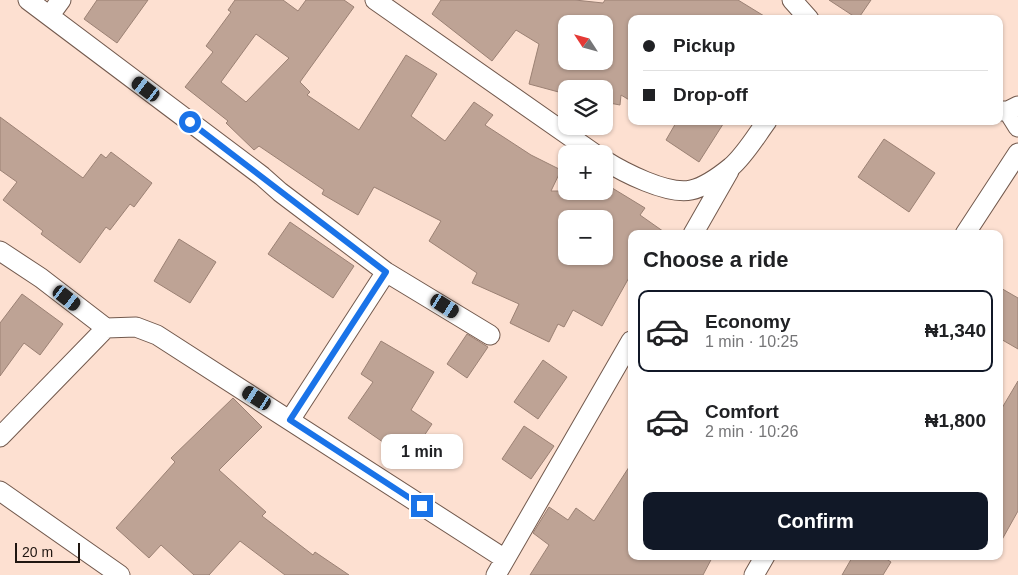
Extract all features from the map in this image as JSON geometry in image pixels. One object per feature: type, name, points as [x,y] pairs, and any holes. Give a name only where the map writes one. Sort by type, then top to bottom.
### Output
[{"type":"street","points":[[28,0],[386,272],[490,335]]},
{"type":"street","points":[[50,15],[61,0]]},
{"type":"street","points":[[375,0],[582,145]]},
{"type":"street","points":[[792,0],[805,15]]},
{"type":"street","points":[[695,230],[732,166],[764,125]]},
{"type":"street","points":[[968,230],[1018,153]]},
{"type":"street","points":[[613,166],[663,187],[690,190],[716,178],[732,166]]},
{"type":"street","points":[[0,250],[41,278],[106,328],[136,327],[157,335],[290,420],[500,567],[628,346]]},
{"type":"street","points":[[290,420],[386,272]]},
{"type":"street","points":[[0,437],[106,328]]},
{"type":"street","points":[[0,491],[120,575]]},
{"type":"street","points":[[754,575],[763,560]]},
{"type":"building","points":[[97,0],[148,0],[117,43],[84,19]]},
{"type":"building","points":[[235,0],[283,0],[298,11],[306,0],[344,0],[354,7],[300,82],[310,92],[307,95],[359,130],[406,55],[437,74],[411,116],[445,141],[474,102],[493,115],[485,125],[531,155],[558,168],[558,176],[551,191],[558,191],[558,200],[613,200],[613,188],[645,208],[640,215],[661,230],[628,230],[628,279],[602,326],[573,310],[564,327],[558,324],[549,342],[510,323],[519,304],[472,283],[477,273],[429,241],[441,221],[374,187],[358,215],[322,194],[324,190],[259,146],[254,150],[226,123],[228,121],[185,87],[213,52],[206,46],[231,12],[228,10]],"holes":[[[256,34],[289,58],[246,102],[221,82]]]},
{"type":"building","points":[[441,0],[575,0],[603,3],[605,0],[738,0],[762,15],[628,15],[628,99],[621,95],[620,105],[613,104],[613,80],[558,80],[558,92],[529,84],[539,44],[516,30],[492,61],[432,14]]},
{"type":"building","points":[[829,0],[871,0],[861,15],[852,15]]},
{"type":"building","points":[[0,117],[83,178],[101,154],[106,158],[111,152],[152,183],[134,207],[130,204],[110,230],[106,227],[80,263],[41,234],[43,231],[3,200],[17,182],[0,170]]},
{"type":"building","points":[[675,125],[722,125],[699,162],[666,140]]},
{"type":"building","points":[[884,139],[935,173],[909,212],[858,177]]},
{"type":"building","points":[[290,222],[354,266],[333,298],[268,254]]},
{"type":"building","points":[[179,239],[216,262],[190,303],[154,281]]},
{"type":"building","points":[[1003,289],[1018,298],[1018,349],[1003,340]]},
{"type":"building","points":[[22,294],[63,324],[40,355],[24,343],[0,376],[0,323]]},
{"type":"building","points":[[467,334],[488,347],[467,378],[447,364]]},
{"type":"building","points":[[381,341],[434,372],[411,410],[432,424],[405,464],[390,453],[393,449],[348,418],[373,382],[361,374]]},
{"type":"building","points":[[543,360],[567,377],[538,419],[514,402]]},
{"type":"building","points":[[1018,381],[1018,511],[1003,538],[1003,406]]},
{"type":"building","points":[[233,398],[262,427],[219,470],[266,512],[262,516],[313,555],[315,552],[349,575],[285,575],[240,541],[209,575],[194,575],[161,545],[149,558],[116,528],[175,462],[171,458]]},
{"type":"building","points":[[524,426],[554,446],[531,479],[502,459]]},
{"type":"building","points":[[628,469],[628,560],[711,560],[703,575],[530,575],[549,545],[533,533],[549,507],[568,520],[576,508],[594,521]]},
{"type":"building","points":[[851,560],[888,560],[891,562],[883,575],[842,575]]},
{"type":"route","points":[[190,122],[386,272],[290,420],[422,506]]}]
